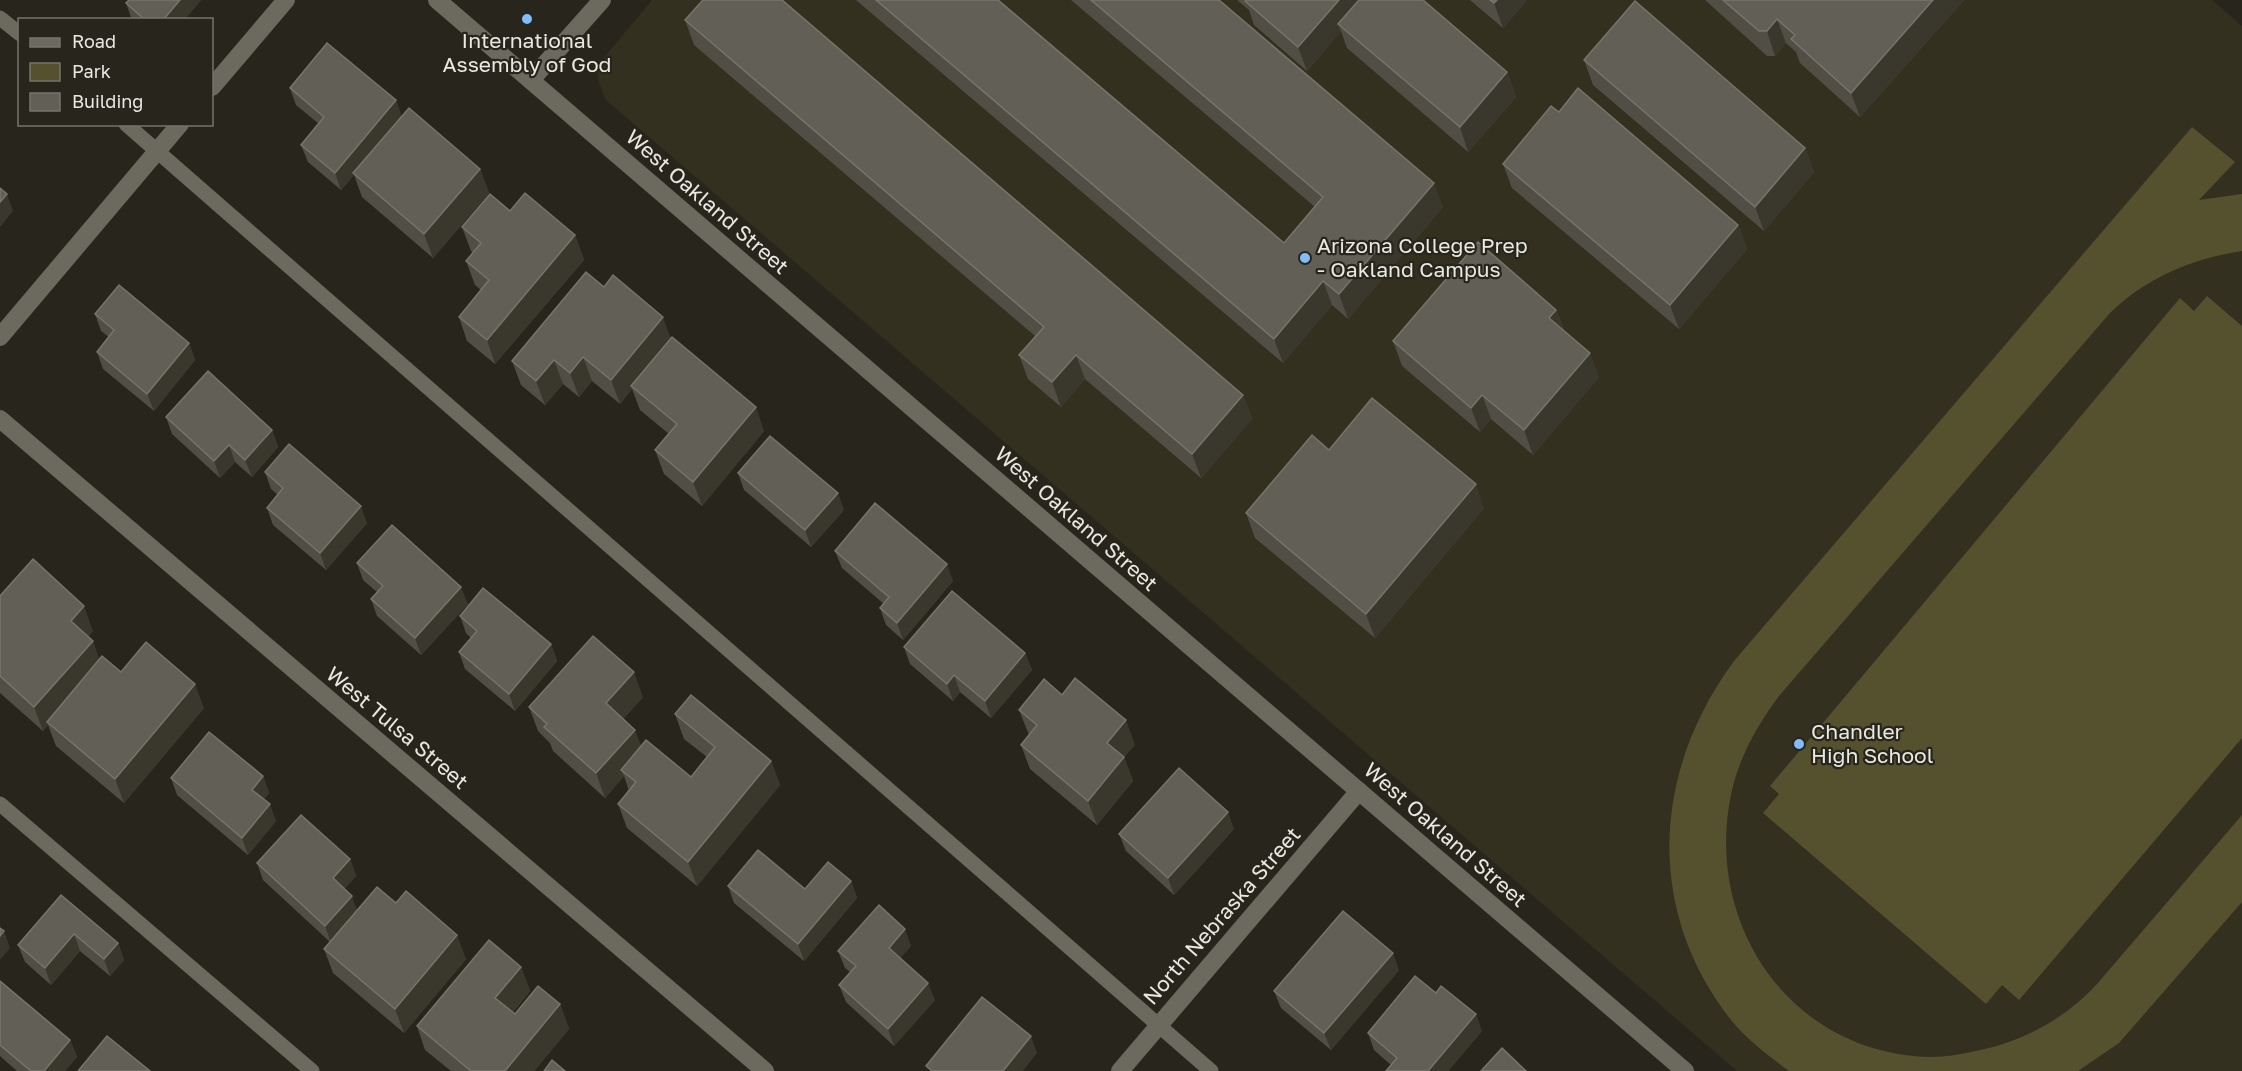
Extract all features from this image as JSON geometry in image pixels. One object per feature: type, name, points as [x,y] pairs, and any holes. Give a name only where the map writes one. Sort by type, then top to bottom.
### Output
[{"type":"street","points":[[213,86],[286,0]]},
{"type":"street","name":"West Oakland Street","points":[[437,0],[1686,1071]]},
{"type":"street","points":[[531,80],[602,0]]},
{"type":"street","points":[[0,337],[178,126]]},
{"type":"street","name":"West Tulsa Street","points":[[0,419],[765,1071]]},
{"type":"street","name":"North Nebraska Street","points":[[1119,1071],[1359,791]]},
{"type":"lane","points":[[0,18],[18,32]]},
{"type":"lane","points":[[128,126],[1211,1071]]},
{"type":"lane","points":[[0,804],[312,1071]]},
{"type":"shaded area","name":"Chandler High School","points":[[652,0],[2212,0],[2242,26],[2242,1071],[1737,1071],[606,100],[599,83],[597,66]]},
{"type":"green space","points":[[2192,127],[2235,162],[2199,200],[2242,194],[2242,251],[2205,259],[2171,272],[2139,289],[2110,313],[1779,696],[1757,729],[1740,765],[1732,790],[1726,839],[1730,887],[1744,932],[1767,972],[1798,1006],[1836,1033],[1880,1050],[1931,1057],[1970,1052],[2010,1042],[2042,1027],[2071,1008],[2097,984],[2242,815],[2242,902],[2119,1043],[2078,1071],[1789,1071],[1751,1041],[1731,1020],[1703,977],[1683,933],[1672,887],[1670,840],[1675,794],[1687,748],[1707,703],[1734,661]]},
{"type":"green space","points":[[2207,296],[2242,326],[2242,738],[2019,1000],[2002,985],[1986,1004],[1763,813],[1779,794],[1770,786],[2180,298],[2194,311]]},
{"type":"building","points":[[129,0],[180,0],[165,18],[143,18],[126,3]]},
{"type":"building","points":[[703,0],[782,0],[1243,395],[1192,454],[1076,355],[1052,382],[1019,355],[1044,327],[685,20]]},
{"type":"building","points":[[876,0],[998,0],[1284,243],[1323,197],[1091,0],[1219,0],[1434,183],[1339,294],[1323,281],[1274,339]]},
{"type":"building","points":[[1246,0],[1339,0],[1298,47]]},
{"type":"building","points":[[1359,0],[1423,0],[1507,72],[1460,127],[1338,24]]},
{"type":"building","points":[[1723,0],[1933,0],[1851,93],[1791,39],[1795,35],[1777,19],[1767,31],[1759,31]]},
{"type":"building","points":[[1635,1],[1805,148],[1755,207],[1584,60]]},
{"type":"building","points":[[327,43],[396,100],[335,173],[301,145],[324,117],[290,88]]},
{"type":"building","points":[[1578,88],[1738,225],[1670,305],[1503,164],[1551,106],[1559,112]]},
{"type":"building","points":[[409,108],[480,169],[424,234],[353,173]]},
{"type":"building","points":[[0,188],[7,194],[0,202]]},
{"type":"building","points":[[525,193],[575,235],[487,340],[459,317],[489,280],[466,261],[481,243],[462,227],[490,194],[510,211]]},
{"type":"building","points":[[1478,242],[1556,310],[1549,318],[1590,353],[1524,430],[1482,395],[1471,408],[1393,341]]},
{"type":"building","points":[[586,272],[604,287],[613,275],[663,317],[611,380],[583,357],[570,373],[554,360],[536,381],[512,361]]},
{"type":"building","points":[[119,285],[189,343],[147,394],[97,352],[114,330],[95,314]]},
{"type":"building","points":[[672,337],[756,407],[693,482],[655,450],[677,424],[631,386]]},
{"type":"building","points":[[208,371],[272,430],[245,460],[229,445],[214,461],[166,417]]},
{"type":"building","points":[[1372,398],[1476,484],[1366,614],[1246,513],[1312,435],[1329,450]]},
{"type":"building","points":[[770,436],[838,493],[805,530],[738,473]]},
{"type":"building","points":[[289,444],[361,506],[320,553],[267,508],[283,488],[265,472]]},
{"type":"building","points":[[875,503],[947,564],[897,623],[880,608],[889,597],[835,551]]},
{"type":"building","points":[[392,525],[461,587],[415,638],[371,599],[383,586],[357,563]]},
{"type":"building","points":[[33,559],[84,606],[71,621],[93,641],[34,707],[0,676],[0,596]]},
{"type":"building","points":[[483,588],[551,644],[509,694],[459,652],[477,631],[460,616]]},
{"type":"building","points":[[952,591],[1025,653],[985,701],[954,675],[947,684],[904,647]]},
{"type":"building","points":[[593,636],[634,672],[606,703],[635,730],[596,773],[544,727],[547,724],[529,707]]},
{"type":"building","points":[[146,642],[195,684],[115,779],[47,722],[102,656],[121,672]]},
{"type":"building","points":[[1075,678],[1126,720],[1107,743],[1124,757],[1088,801],[1021,745],[1037,725],[1019,710],[1044,679],[1062,695]]},
{"type":"building","points":[[691,695],[771,761],[688,862],[618,804],[636,782],[621,770],[646,740],[691,777],[715,747],[675,714]]},
{"type":"building","points":[[209,732],[263,776],[252,790],[270,804],[242,838],[171,778]]},
{"type":"building","points":[[1179,768],[1228,812],[1168,878],[1119,834]]},
{"type":"building","points":[[301,815],[350,859],[333,878],[352,896],[325,926],[257,863]]},
{"type":"building","points":[[758,850],[805,889],[828,862],[851,881],[798,944],[728,886]]},
{"type":"building","points":[[377,887],[396,903],[406,891],[457,935],[395,1009],[324,949]]},
{"type":"building","points":[[61,895],[118,943],[104,959],[74,934],[45,968],[18,945]]},
{"type":"building","points":[[879,905],[905,929],[889,948],[928,983],[888,1029],[839,985],[856,966],[838,951]]},
{"type":"building","points":[[1343,911],[1393,953],[1324,1033],[1274,991]]},
{"type":"building","points":[[489,940],[521,967],[495,998],[515,1014],[538,986],[560,1004],[505,1071],[471,1071],[417,1026]]},
{"type":"building","points":[[1415,976],[1436,993],[1441,986],[1476,1014],[1428,1071],[1386,1071],[1397,1058],[1368,1033]]},
{"type":"building","points":[[0,981],[70,1040],[44,1071],[31,1071],[0,1045]]},
{"type":"building","points":[[982,997],[1031,1036],[1003,1071],[932,1071],[926,1066]]},
{"type":"building","points":[[107,1036],[150,1071],[78,1071]]},
{"type":"building","points":[[1502,1048],[1526,1071],[1481,1071]]},
{"type":"building","points":[[552,1060],[565,1071],[544,1071]]},
{"type":"place","name":"International Assembly of God","points":[[527,19]]},
{"type":"place","name":"Arizona College Prep - Oakland Campus","points":[[1305,258]]},
{"type":"place","name":"Chandler High School","points":[[1799,744]]}]
